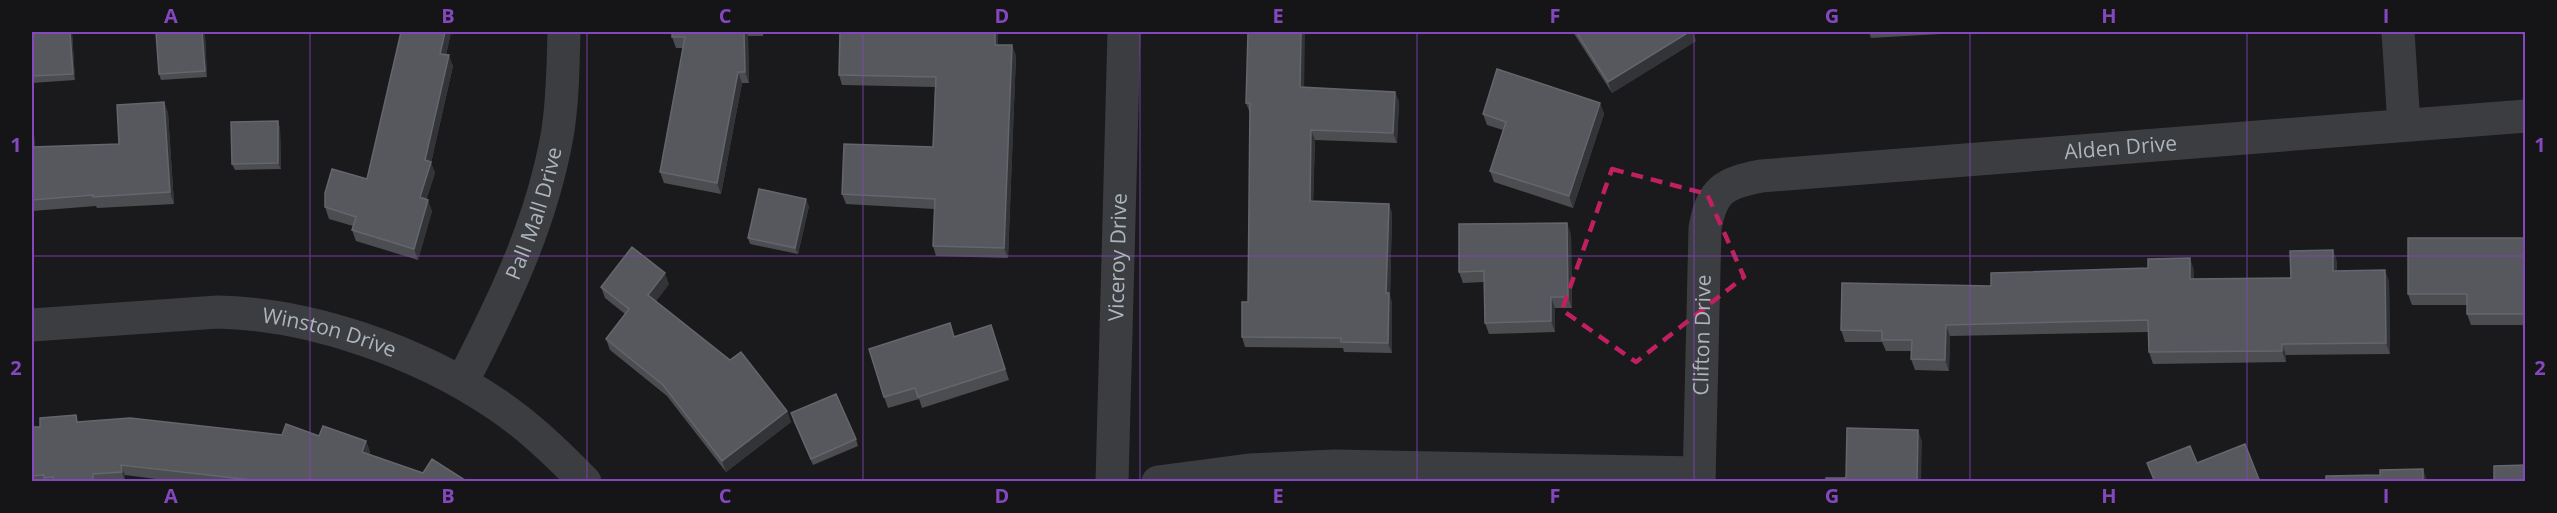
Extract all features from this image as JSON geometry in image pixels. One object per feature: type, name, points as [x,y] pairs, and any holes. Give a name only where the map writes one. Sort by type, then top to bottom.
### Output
[{"type":"street","name":"Pall Mall Drive","points":[[462,382],[505,299],[528,243],[544,194],[557,135],[563,76],[564,32]]},
{"type":"street","name":"Viceroy Drive","points":[[1112,482],[1124,32]]},
{"type":"street","points":[[2398,32],[2404,125]]},
{"type":"street","name":"Alden Drive","points":[[1718,192],[1735,181],[1761,176],[2526,116]]},
{"type":"street","name":"Clifton Drive","points":[[1699,477],[1705,228],[1709,207],[1718,192]]},
{"type":"street","name":"Winston Drive","points":[[32,325],[208,312],[244,312],[306,323],[378,344],[462,382],[498,405],[562,458],[585,482]]},
{"type":"street","points":[[1158,482],[1249,470],[1334,466],[1699,477]]},
{"type":"highlighted area","points":[[1612,169],[1707,194],[1744,277],[1636,362],[1562,310]]},
{"type":"building","points":[[32,32],[70,32],[73,74],[32,76]]},
{"type":"building","points":[[156,32],[202,32],[205,71],[159,74]]},
{"type":"building","points":[[401,32],[445,32],[440,54],[449,55],[425,160],[431,162],[420,197],[428,200],[414,249],[352,230],[356,217],[325,207],[325,193],[332,169],[367,179]]},
{"type":"building","points":[[672,32],[744,32],[745,72],[738,72],[717,183],[660,172],[685,37],[672,37]]},
{"type":"building","points":[[840,32],[995,32],[995,45],[1012,45],[1004,248],[933,246],[935,199],[842,194],[844,144],[933,147],[936,77],[839,75]]},
{"type":"building","points":[[1248,32],[1301,32],[1300,87],[1395,92],[1393,133],[1311,130],[1310,201],[1389,204],[1386,293],[1389,293],[1388,343],[1341,342],[1341,338],[1242,337],[1242,302],[1248,302],[1250,103],[1246,103]]},
{"type":"building","points":[[1576,32],[1689,32],[1608,82]]},
{"type":"building","points":[[1497,69],[1600,103],[1569,196],[1490,171],[1506,122],[1483,114]]},
{"type":"building","points":[[164,102],[170,192],[32,200],[32,147],[119,144],[117,105]]},
{"type":"building","points":[[278,121],[278,163],[232,164],[231,122]]},
{"type":"building","points":[[759,189],[806,199],[795,248],[748,238]]},
{"type":"building","points":[[1567,223],[1568,297],[1551,297],[1551,321],[1485,323],[1484,271],[1459,272],[1459,224]]},
{"type":"building","points":[[2408,238],[2526,238],[2526,314],[2467,314],[2467,294],[2408,294]]},
{"type":"building","points":[[632,247],[665,273],[648,295],[730,360],[741,352],[787,411],[722,461],[663,385],[606,339],[629,309],[601,287]]},
{"type":"building","points":[[2333,250],[2333,271],[2385,270],[2386,343],[2282,344],[2282,351],[2149,352],[2148,320],[1946,325],[1945,360],[1911,359],[1912,340],[1882,340],[1882,331],[1841,330],[1842,283],[1991,286],[1991,273],[2148,268],[2148,259],[2190,258],[2190,279],[2291,278],[2290,251]]},
{"type":"building","points":[[950,323],[954,337],[991,325],[1005,369],[918,397],[915,388],[884,397],[869,349]]},
{"type":"building","points":[[836,394],[856,439],[811,459],[791,413]]},
{"type":"building","points":[[76,415],[77,422],[130,418],[282,435],[286,424],[319,436],[323,426],[366,441],[362,452],[423,473],[432,459],[468,482],[269,482],[121,465],[122,472],[93,474],[93,482],[54,482],[53,477],[32,476],[32,427],[40,427],[40,418]]},
{"type":"building","points":[[1847,428],[1918,430],[1917,482],[1826,482],[1826,478],[1846,478]]},
{"type":"building","points":[[2245,444],[2260,482],[2155,482],[2147,463],[2190,446],[2197,463]]},
{"type":"building","points":[[2526,465],[2526,482],[2494,482],[2494,466]]},
{"type":"building","points":[[2423,469],[2423,482],[2326,482],[2326,476],[2380,475],[2380,470]]}]
